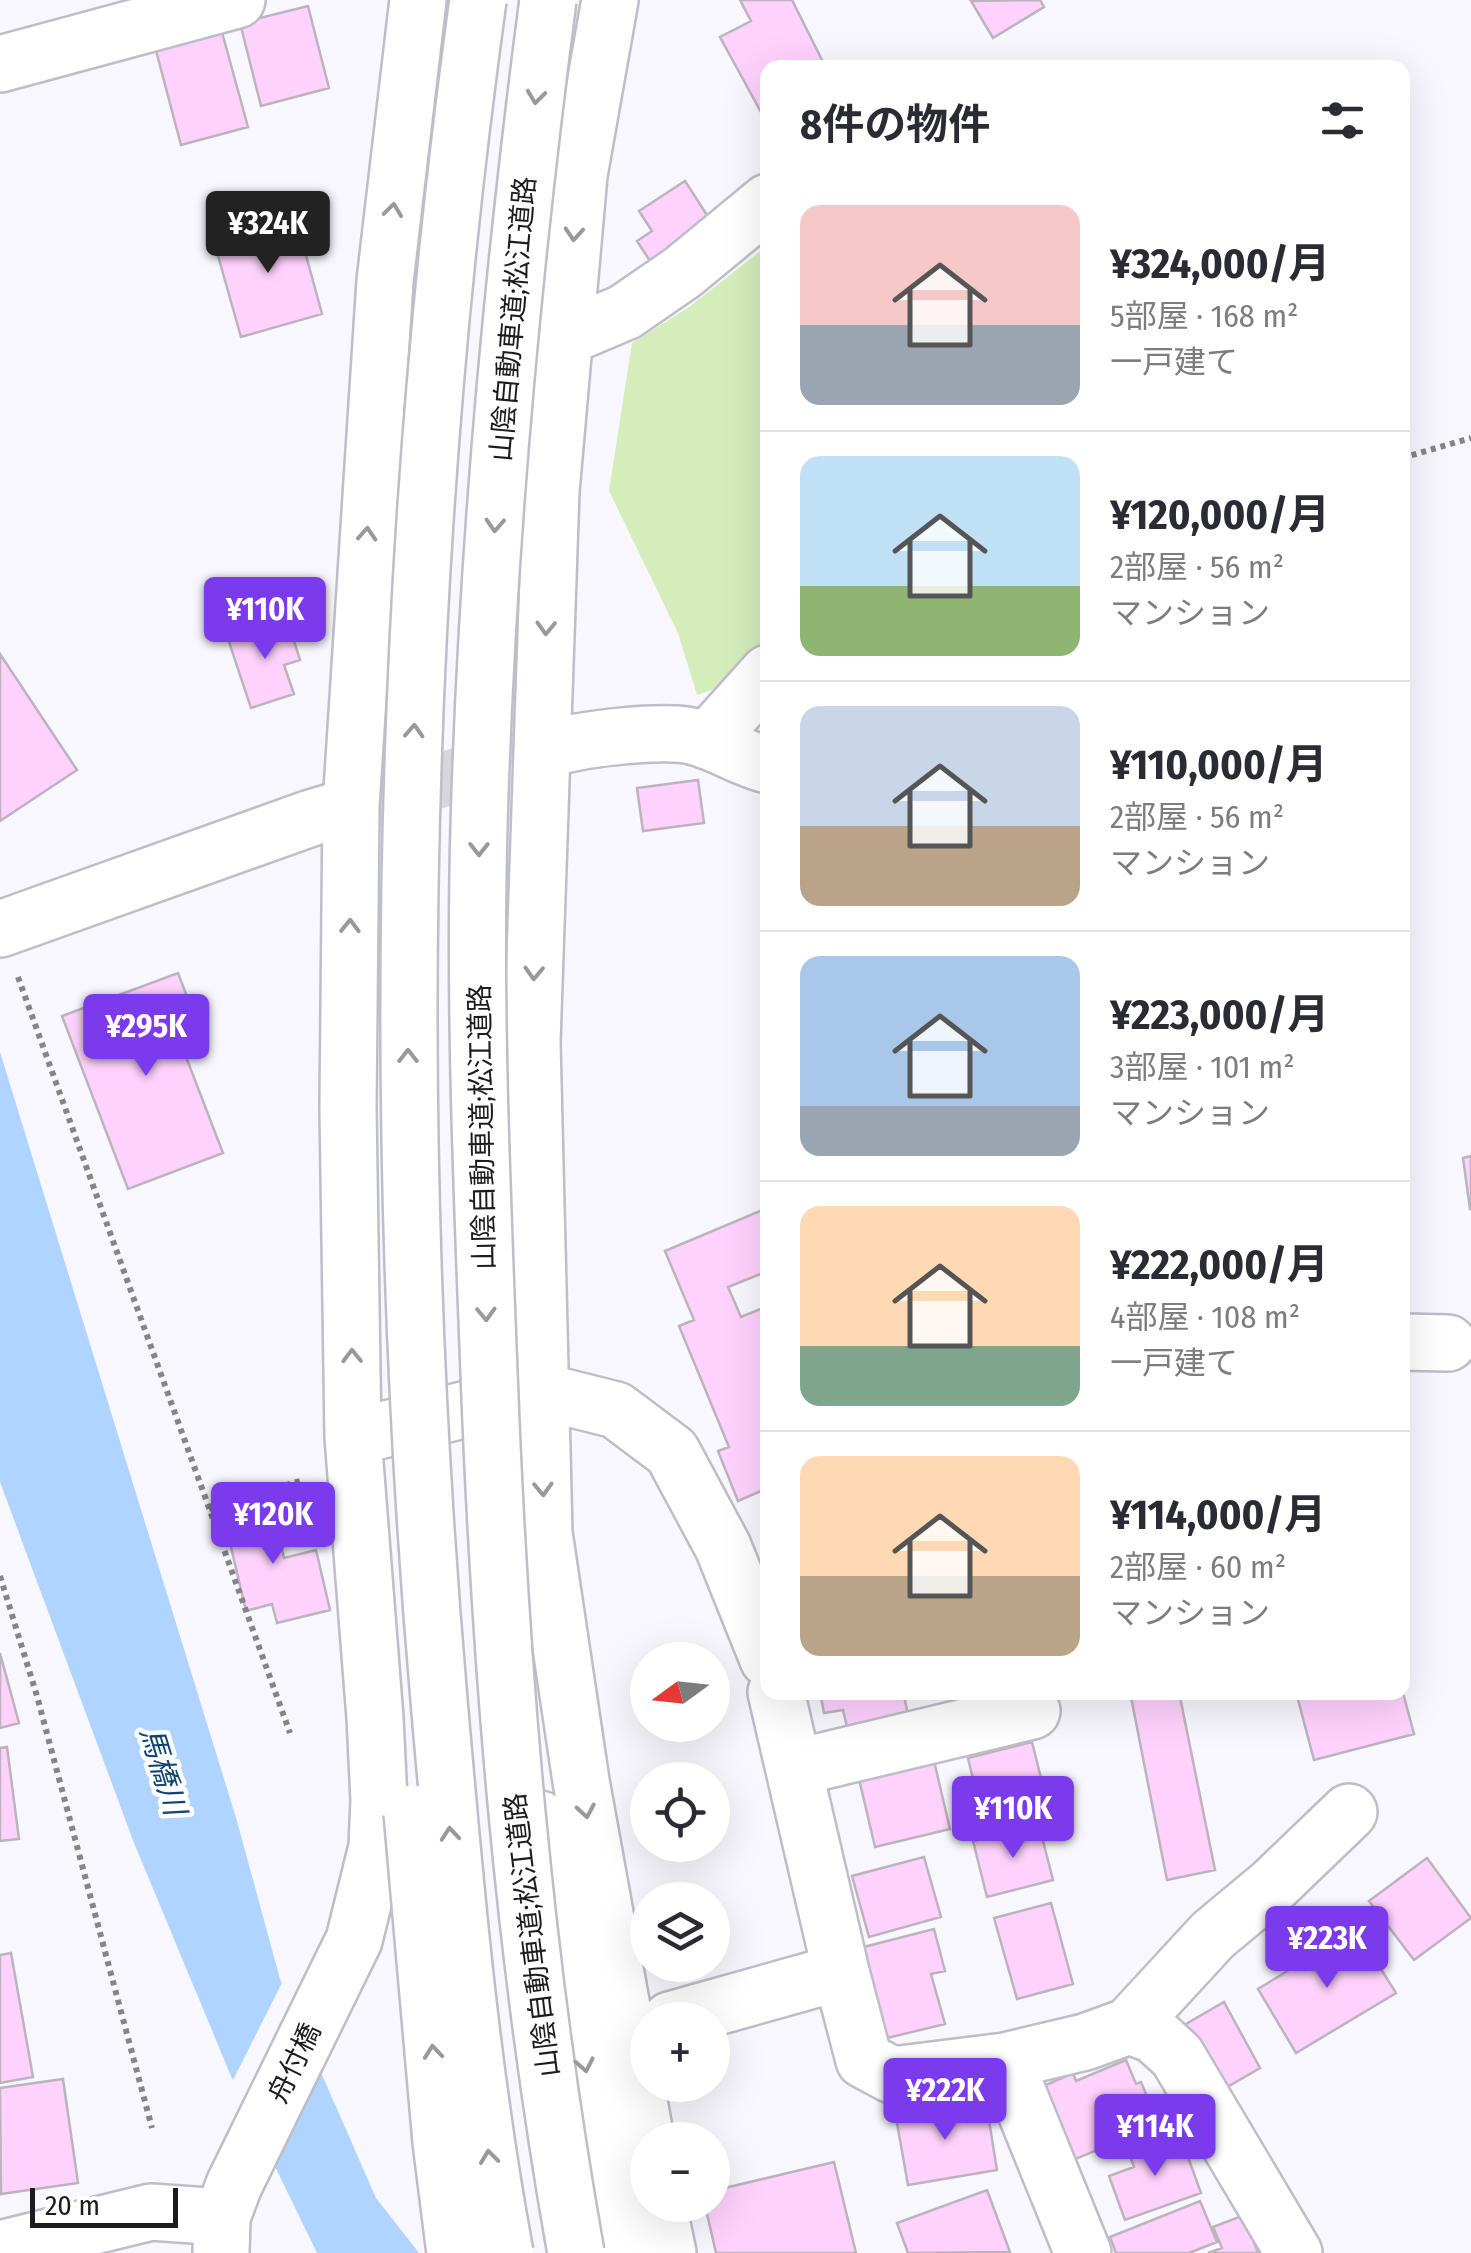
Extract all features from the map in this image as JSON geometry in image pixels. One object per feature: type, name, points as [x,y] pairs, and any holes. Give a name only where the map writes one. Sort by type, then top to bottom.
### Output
[{"type":"main road","points":[[0,64],[237,0]]},
{"type":"main road","name":"舟付橋","points":[[226,2218],[354,1940],[377,1847],[379,1800],[354,1451],[348,1108],[351,806],[385,281],[418,0]]},
{"type":"main road","points":[[478,0],[455,170],[425,495],[410,828],[408,1138],[426,1551],[448,1802],[493,2189],[505,2253]]},
{"type":"main road","name":"山陰自動車道;松江道路","points":[[548,0],[527,161],[496,500],[479,827],[479,1132],[496,1555],[521,1871],[576,2253]]},
{"type":"main road","points":[[610,0],[578,175],[551,491],[532,1042],[544,1533],[581,1781],[641,2002]]},
{"type":"main road","points":[[566,337],[625,312],[683,272],[760,209]]},
{"type":"main road","points":[[707,741],[760,683]]},
{"type":"main road","points":[[560,746],[584,740],[684,735],[760,763]]},
{"type":"main road","points":[[4,928],[351,806]]},
{"type":"main road","points":[[408,1138],[395,1351],[398,1598],[417,1892],[455,2253]]},
{"type":"main road","points":[[354,1451],[540,1391],[616,1410],[672,1452],[743,1534],[760,1619]]},
{"type":"main road","points":[[496,1555],[560,1932],[622,2253]]},
{"type":"main road","points":[[778,1700],[864,2060],[892,2075],[1005,2061],[1084,2042],[1129,2026],[1212,1935],[1273,1885],[1349,1812]]},
{"type":"main road","points":[[794,1768],[1032,1711]]},
{"type":"main road","points":[[730,2003],[842,1972]]},
{"type":"main road","points":[[1129,2026],[1154,2036],[1177,2056],[1294,2253]]},
{"type":"main road","points":[[1005,2061],[1083,2253]]},
{"type":"main road","points":[[0,2249],[152,2212],[226,2218]]},
{"type":"main road","points":[[662,2222],[668,2253]]},
{"type":"path","points":[[1410,456],[1471,438]]},
{"type":"path","points":[[4,928],[12,960],[290,1733]]},
{"type":"path","points":[[209,1509],[354,1451]]},
{"type":"path","points":[[0,1576],[37,1696],[152,2128]]},
{"type":"green space","points":[[760,251],[760,654],[728,684],[697,695],[678,633],[609,491],[632,343],[689,307]]},
{"type":"water","name":"馬橋川","points":[[0,1052],[237,1821],[280,1979],[376,2198],[419,2253],[317,2253],[231,2076],[134,1843],[0,1482]]},
{"type":"pier","points":[[285,1977],[323,2065],[271,2170],[230,2086]]},
{"type":"building","points":[[740,0],[792,0],[822,60],[760,60],[760,110],[720,37],[751,21]]},
{"type":"building","points":[[1040,0],[1044,7],[993,38],[971,1]]},
{"type":"building","points":[[308,6],[329,88],[261,106],[240,23]]},
{"type":"building","points":[[220,25],[248,127],[181,145],[154,43]]},
{"type":"building","points":[[685,181],[716,229],[656,270],[637,241],[652,231],[639,211]]},
{"type":"building","points":[[295,215],[322,314],[241,337],[213,238]]},
{"type":"building","points":[[287,619],[300,660],[284,665],[294,694],[251,708],[228,639]]},
{"type":"building","points":[[0,654],[77,770],[0,821]]},
{"type":"building","points":[[698,780],[704,823],[643,831],[637,788]]},
{"type":"building","points":[[178,973],[204,1041],[183,1049],[223,1153],[128,1189],[62,1016]]},
{"type":"building","points":[[1471,1156],[1471,1209],[1470,1209],[1463,1158]]},
{"type":"building","points":[[760,1211],[760,1274],[728,1287],[741,1317],[760,1309],[760,1491],[738,1501],[718,1451],[729,1447],[679,1326],[694,1320],[665,1251]]},
{"type":"building","points":[[271,1502],[284,1558],[316,1550],[330,1610],[277,1623],[272,1604],[246,1611],[223,1513]]},
{"type":"building","points":[[0,1653],[19,1723],[0,1728]]},
{"type":"building","points":[[822,1700],[905,1700],[908,1714],[847,1727],[843,1710],[824,1713]]},
{"type":"building","points":[[1132,1700],[1181,1700],[1215,1870],[1167,1880]]},
{"type":"building","points":[[1298,1700],[1405,1700],[1414,1734],[1314,1760]]},
{"type":"building","points":[[1032,1742],[1050,1814],[985,1830],[968,1758]]},
{"type":"building","points":[[7,1747],[19,1839],[0,1841],[0,1748]]},
{"type":"building","points":[[934,1761],[950,1829],[875,1847],[859,1779]]},
{"type":"building","points":[[1039,1825],[1053,1880],[987,1897],[973,1841]]},
{"type":"building","points":[[924,1857],[941,1917],[869,1937],[852,1876]]},
{"type":"building","points":[[1427,1858],[1471,1918],[1414,1960],[1369,1901]]},
{"type":"building","points":[[1051,1903],[1073,1984],[1017,1999],[994,1918]]},
{"type":"building","points":[[934,1929],[945,1971],[931,1974],[945,2024],[879,2040],[856,1949]]},
{"type":"building","points":[[1356,1929],[1396,1993],[1296,2053],[1258,1989]]},
{"type":"building","points":[[11,1953],[33,2077],[0,2083],[0,1955]]},
{"type":"building","points":[[1224,2002],[1260,2068],[1222,2090],[1186,2024]]},
{"type":"building","points":[[1126,2060],[1136,2084],[1141,2082],[1159,2125],[1068,2162],[1037,2089],[1073,2073],[1076,2081]]},
{"type":"building","points":[[63,2079],[78,2183],[1,2194],[0,2088]]},
{"type":"building","points":[[959,2101],[960,2113],[987,2108],[997,2170],[908,2185],[895,2112]]},
{"type":"building","points":[[1180,2135],[1201,2193],[1125,2220],[1109,2176],[1134,2167],[1129,2153]]},
{"type":"building","points":[[834,2162],[856,2253],[716,2253],[709,2222],[730,2222],[730,2187]]},
{"type":"building","points":[[987,2190],[1010,2252],[908,2253],[897,2223]]},
{"type":"building","points":[[1200,2201],[1217,2242],[1189,2253],[1116,2253],[1110,2237]]},
{"type":"building","points":[[1244,2215],[1258,2253],[1208,2253],[1222,2248],[1213,2227]]},
{"type":"tunnel","points":[[351,806],[560,746]]}]
